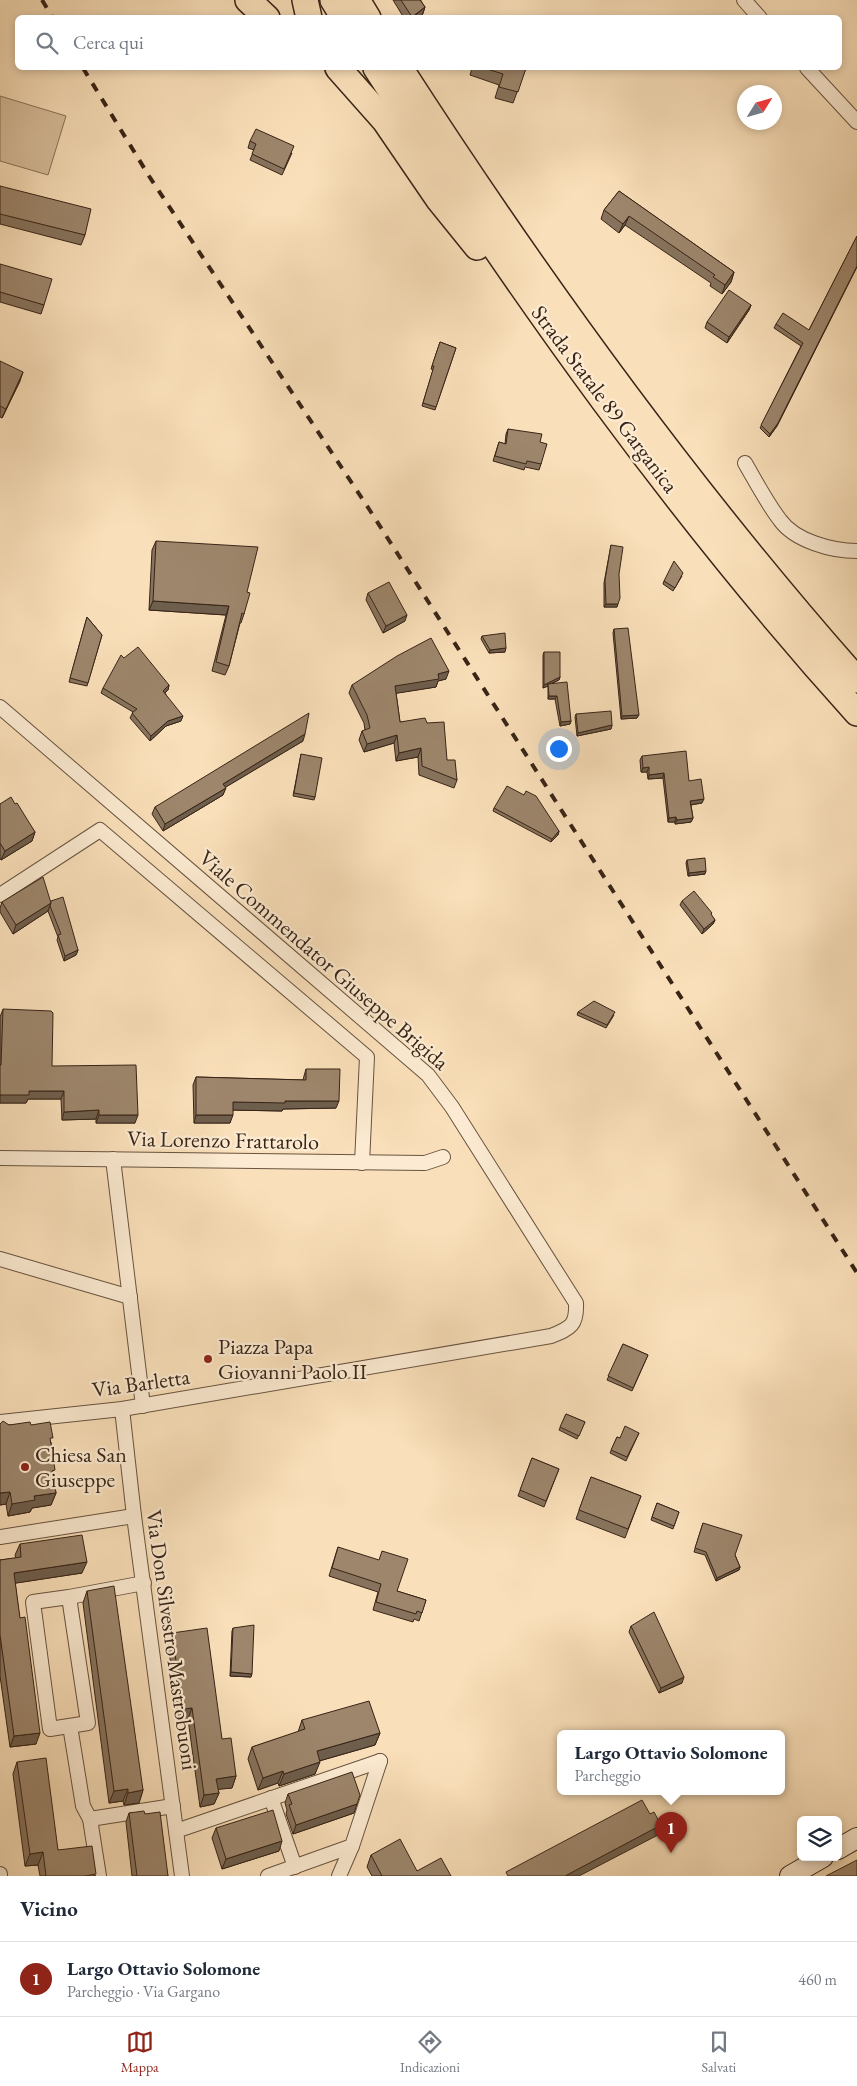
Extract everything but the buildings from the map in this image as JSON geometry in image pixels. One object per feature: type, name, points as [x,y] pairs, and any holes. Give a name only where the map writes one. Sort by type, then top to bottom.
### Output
[{"type":"highway","points":[[248,0],[264,15]]},
{"type":"highway","points":[[305,0],[308,15]]},
{"type":"highway","points":[[333,0],[342,15]]},
{"type":"highway","points":[[357,0],[366,15]]},
{"type":"highway","points":[[340,70],[367,98],[385,121],[439,200],[474,244],[525,292]]},
{"type":"highway","name":"Strada Statale 89 Garganica","points":[[377,70],[525,292],[606,404],[758,598],[857,713]]},
{"type":"highway","name":"Strada Statale 89 Garganica","points":[[401,70],[560,306],[652,430],[811,628],[857,680]]},
{"type":"highway","points":[[716,512],[857,658]]},
{"type":"main road","points":[[842,1847],[857,1838]]},
{"type":"main road","points":[[790,1876],[817,1861]]},
{"type":"street","points":[[744,0],[757,15]]},
{"type":"street","points":[[809,70],[857,122]]},
{"type":"street","points":[[745,463],[780,522],[804,539],[841,551],[857,551]]},
{"type":"street","name":"Viale Commendator Giuseppe Brigida","points":[[0,707],[428,1075],[452,1106],[576,1303],[576,1318]]},
{"type":"street","points":[[0,895],[100,830],[367,1057],[362,1162]]},
{"type":"street","name":"Via Lorenzo Frattarolo","points":[[0,1158],[425,1163],[443,1156]]},
{"type":"street","points":[[113,1159],[143,1406]]},
{"type":"street","points":[[0,1259],[130,1297]]},
{"type":"street","name":"Via Barletta","points":[[0,1422],[143,1406],[551,1336],[569,1329],[576,1318]]},
{"type":"street","name":"Via Don Silvestro Mastrobuoni","points":[[122,1409],[134,1516],[182,1876]]},
{"type":"street","points":[[0,1537],[134,1516]]},
{"type":"street","points":[[69,1597],[88,1723],[50,1729],[34,1602],[144,1583]]},
{"type":"street","points":[[70,1726],[83,1806],[90,1819],[99,1876]]},
{"type":"street","points":[[176,1831],[380,1761],[352,1846],[339,1876]]},
{"type":"street","points":[[271,1798],[295,1867]]},
{"type":"street","points":[[90,1819],[173,1806]]},
{"type":"street","points":[[268,1876],[352,1846]]},
{"type":"shaded area","points":[[0,96],[66,116],[48,175],[0,161]]},
{"type":"railway","points":[[42,0],[51,15]]},
{"type":"railway","points":[[84,70],[149,176],[369,509],[857,1273]]},
{"type":"place","name":"Piazza Papa Giovanni Paolo II","points":[[208,1359]]},
{"type":"place","name":"Chiesa San Giuseppe","points":[[25,1467]]},
{"type":"place","name":"Largo Ottavio Solomone","points":[[671,1853]]}]
